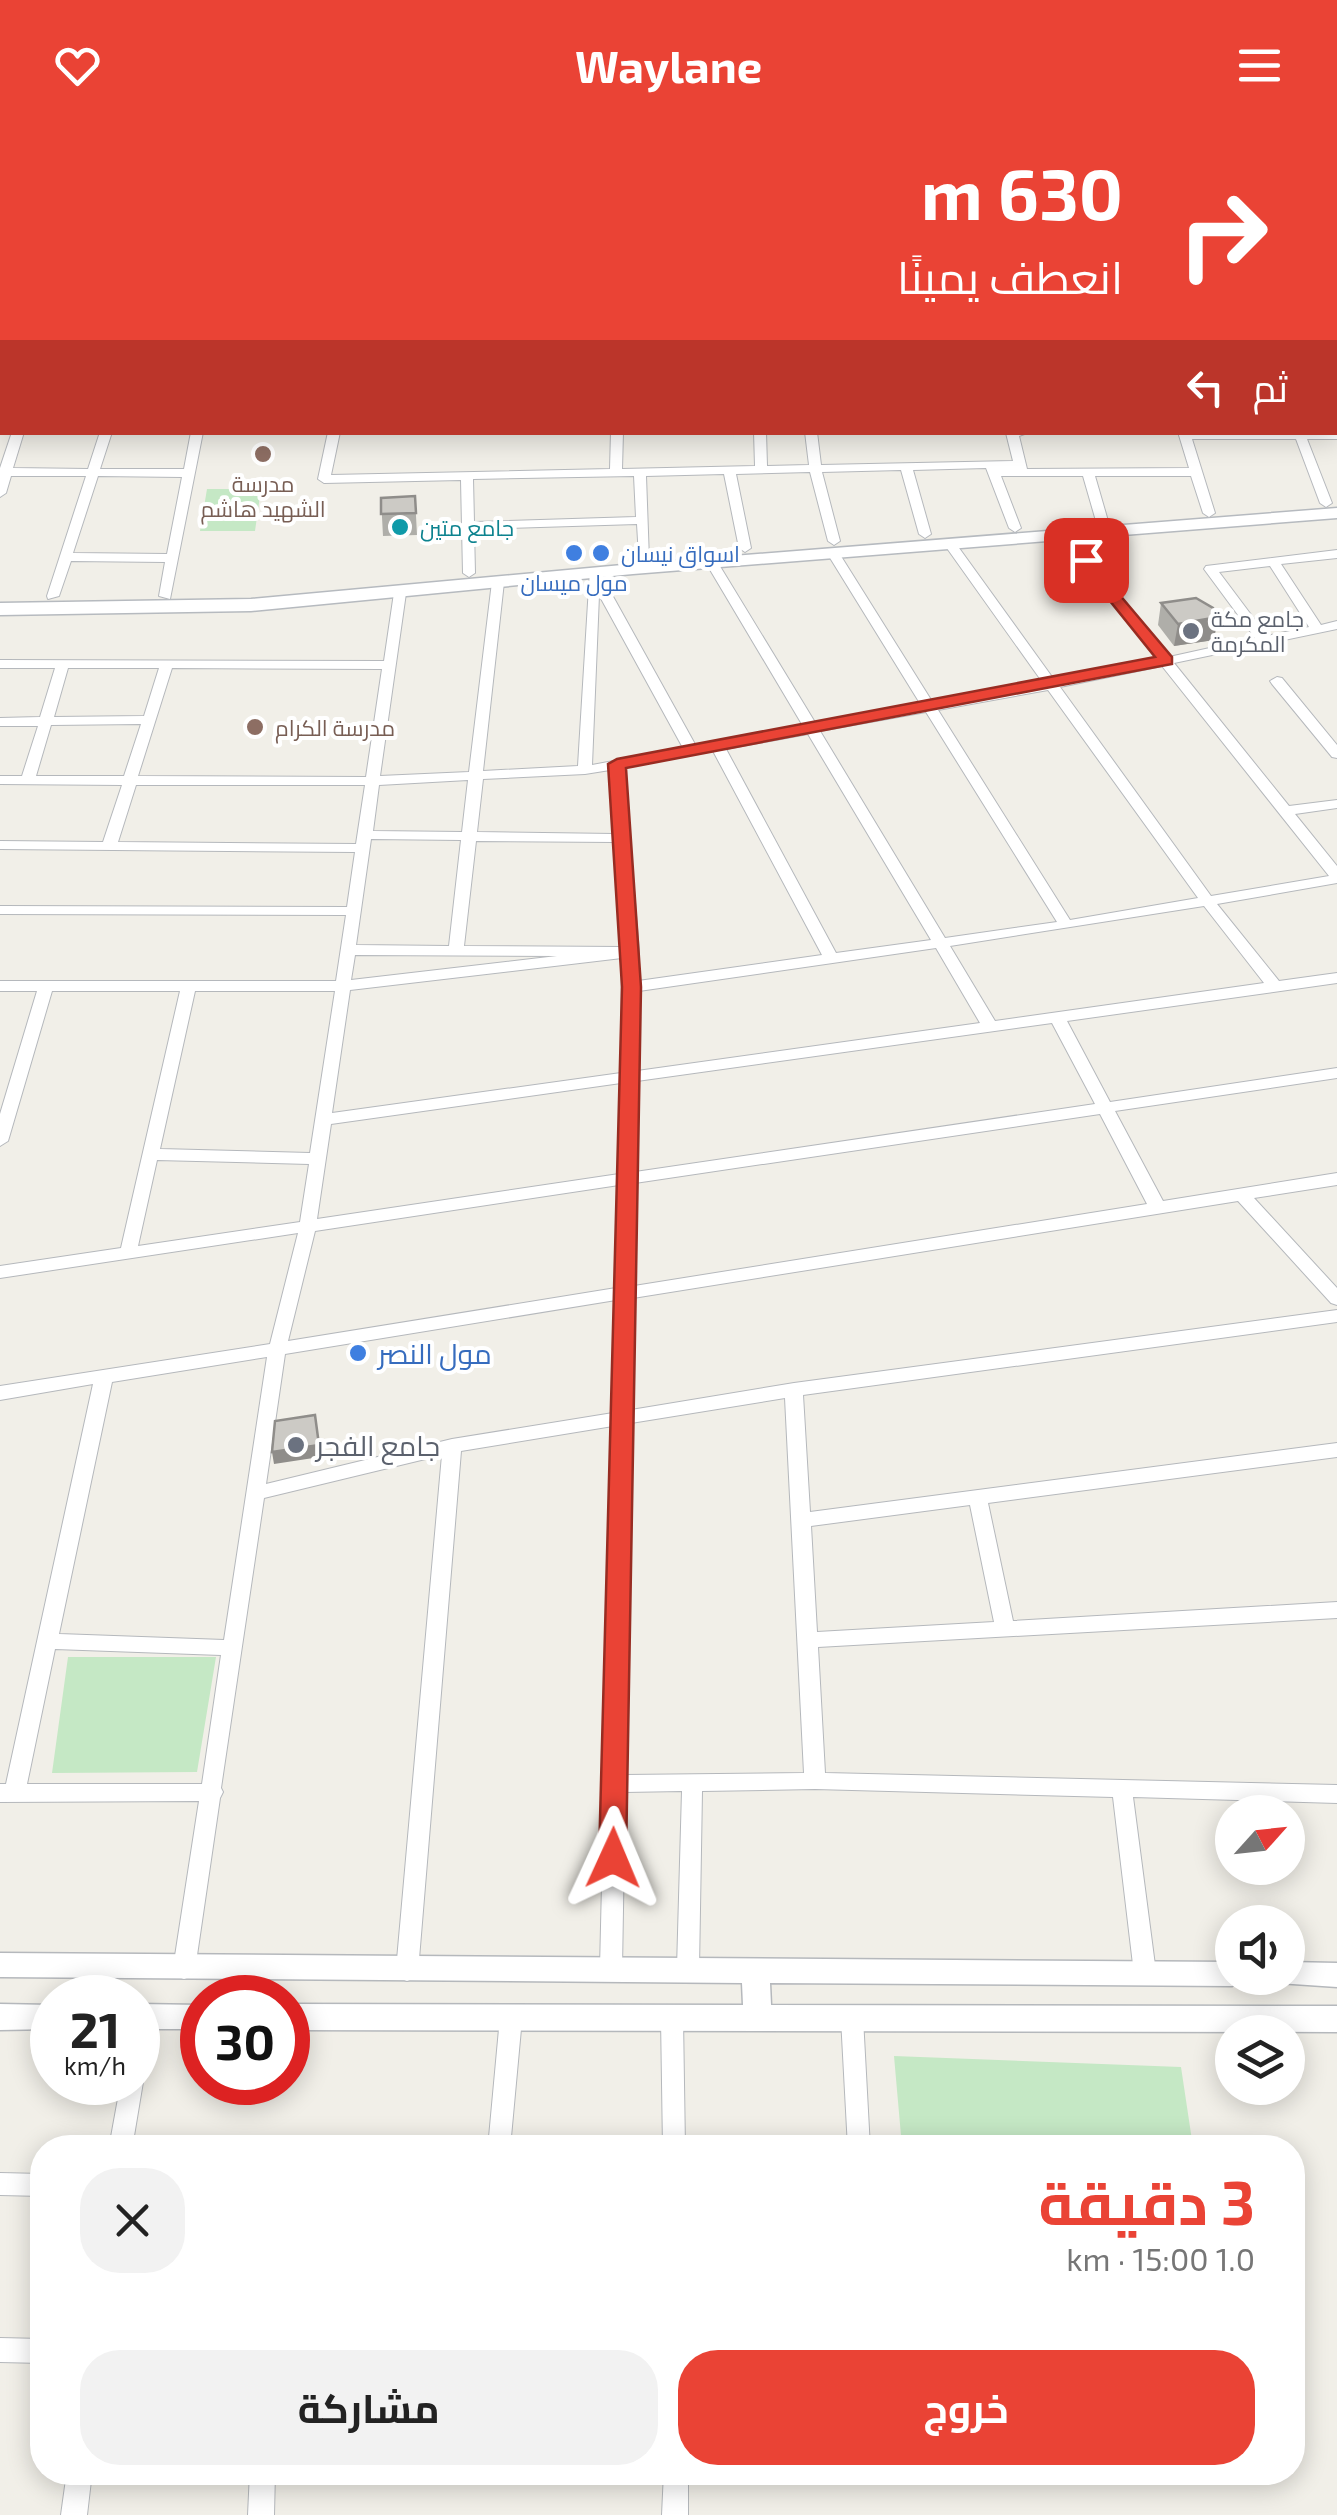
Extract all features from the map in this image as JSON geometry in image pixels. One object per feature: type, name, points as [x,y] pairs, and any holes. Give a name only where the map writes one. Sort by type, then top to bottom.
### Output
[{"type":"main road","points":[[0,596],[165,596],[745,548],[950,544],[1102,521],[1333,506]]},
{"type":"main road","points":[[0,609],[251,606],[712,563],[925,534],[1066,535],[1333,506]]},
{"type":"street","points":[[0,493],[17,435]]},
{"type":"street","points":[[54,596],[105,435]]},
{"type":"street","points":[[165,596],[196,435]]},
{"type":"street","points":[[333,435],[324,478],[906,466],[1088,473],[1196,472]]},
{"type":"street","points":[[616,472],[617,435]]},
{"type":"street","points":[[760,435],[761,469]]},
{"type":"street","points":[[811,435],[814,468],[833,547],[1066,925]]},
{"type":"street","points":[[1013,435],[1021,468]]},
{"type":"street","points":[[1184,435],[1209,513]]},
{"type":"street","points":[[1300,435],[1333,506]]},
{"type":"street","points":[[906,466],[925,534]]},
{"type":"street","points":[[992,469],[1017,533]]},
{"type":"street","points":[[730,470],[745,548]]},
{"type":"street","points":[[4,472],[189,473]]},
{"type":"street","points":[[640,472],[646,557]]},
{"type":"street","points":[[1088,473],[1102,521]]},
{"type":"street","points":[[467,475],[469,573]]},
{"type":"street","points":[[468,526],[642,520]]},
{"type":"street","points":[[632,987],[1066,925],[1337,877],[1066,535]]},
{"type":"street","points":[[950,544],[1208,902],[1275,986]]},
{"type":"street","points":[[1262,640],[1210,569],[1337,554]]},
{"type":"street","points":[[66,558],[172,558]]},
{"type":"street","points":[[1273,561],[1317,628]]},
{"type":"street","points":[[712,563],[990,1026]]},
{"type":"street","points":[[594,574],[690,750]]},
{"type":"street","points":[[585,770],[594,574]]},
{"type":"street","points":[[456,951],[498,582]]},
{"type":"street","points":[[184,1969],[277,1349],[308,1226],[400,593]]},
{"type":"street","points":[[0,780],[370,781],[585,770],[1053,685],[1337,625]]},
{"type":"street","points":[[0,664],[389,665]]},
{"type":"street","points":[[28,780],[63,664]]},
{"type":"street","points":[[109,846],[146,720],[167,664]]},
{"type":"street","points":[[1277,681],[1337,754]]},
{"type":"street","points":[[0,722],[146,720]]},
{"type":"street","points":[[717,745],[829,956]]},
{"type":"street","points":[[611,1968],[632,987],[617,764]]},
{"type":"street","points":[[1285,811],[1337,804]]},
{"type":"street","points":[[0,845],[622,838]]},
{"type":"street","points":[[0,910],[352,911]]},
{"type":"street","points":[[347,950],[631,952]]},
{"type":"street","points":[[0,986],[342,986],[631,952]]},
{"type":"street","points":[[322,1120],[1337,978]]},
{"type":"street","points":[[0,1141],[46,985]]},
{"type":"street","points":[[128,1253],[189,986]]},
{"type":"street","points":[[1056,1017],[1158,1208]]},
{"type":"street","points":[[0,1272],[1337,1072]]},
{"type":"street","points":[[150,1154],[317,1159]]},
{"type":"street","points":[[0,1393],[1337,1180]]},
{"type":"street","points":[[1242,1194],[1337,1299]]},
{"type":"street","points":[[256,1493],[452,1446],[621,1418],[794,1390],[1337,1316]]},
{"type":"street","points":[[104,1376],[48,1641],[8,1792],[213,1792]]},
{"type":"street","points":[[794,1390],[815,1780]]},
{"type":"street","points":[[407,1970],[452,1446]]},
{"type":"street","points":[[801,1520],[1337,1450]]},
{"type":"street","points":[[978,1496],[1004,1628]]},
{"type":"street","points":[[807,1640],[1337,1610]]},
{"type":"street","points":[[48,1641],[232,1648]]},
{"type":"street","points":[[614,1784],[815,1780],[1337,1794]]},
{"type":"street","points":[[688,1968],[692,1785]]},
{"type":"street","points":[[1122,1788],[1145,1972]]},
{"type":"street","points":[[0,1966],[1215,1974]]},
{"type":"street","points":[[756,1969],[758,2018]]},
{"type":"street","points":[[1305,1974],[1337,1975]]},
{"type":"street","points":[[0,2017],[30,2017]]},
{"type":"street","points":[[310,2017],[1337,2019]]},
{"type":"street","points":[[500,2135],[511,2018]]},
{"type":"street","points":[[672,2018],[674,2135]]},
{"type":"street","points":[[852,2018],[858,2135]]},
{"type":"street","points":[[122,2135],[128,2105]]},
{"type":"street","points":[[0,2184],[30,2184]]},
{"type":"street","points":[[0,2350],[30,2350]]},
{"type":"street","points":[[74,2515],[78,2485]]},
{"type":"street","points":[[262,2515],[263,2485]]},
{"type":"street","points":[[675,2515],[676,2485]]},
{"type":"green space","points":[[207,489],[261,489],[255,531],[200,531]]},
{"type":"green space","points":[[68,1657],[216,1657],[197,1772],[52,1773]]},
{"type":"green space","points":[[894,2056],[1181,2067],[1191,2135],[901,2135]]},
{"type":"building","points":[[415,496],[416,513],[381,514],[381,498]]},
{"type":"building","points":[[1196,598],[1213,608],[1218,617],[1178,624],[1161,603]]},
{"type":"building","points":[[315,1415],[319,1445],[272,1452],[275,1421]]},
{"type":"place","name":"مدرسة الشهيد هاشم","points":[[263,454]]},
{"type":"place","name":"جامع متين","points":[[400,527]]},
{"type":"place","name":"مول ميسان","points":[[574,553]]},
{"type":"place","name":"اسواق نيسان","points":[[601,553]]},
{"type":"place","name":"جامع مكة المكرمة","points":[[1191,631]]},
{"type":"place","name":"مدرسة الكرام","points":[[255,727]]},
{"type":"place","name":"مول النصر","points":[[358,1353]]},
{"type":"place","name":"جامع الفجر","points":[[296,1445]]},
{"type":"route","points":[[613,1858],[632,987],[617,764],[1053,685],[1166,660],[1086,560]]}]
